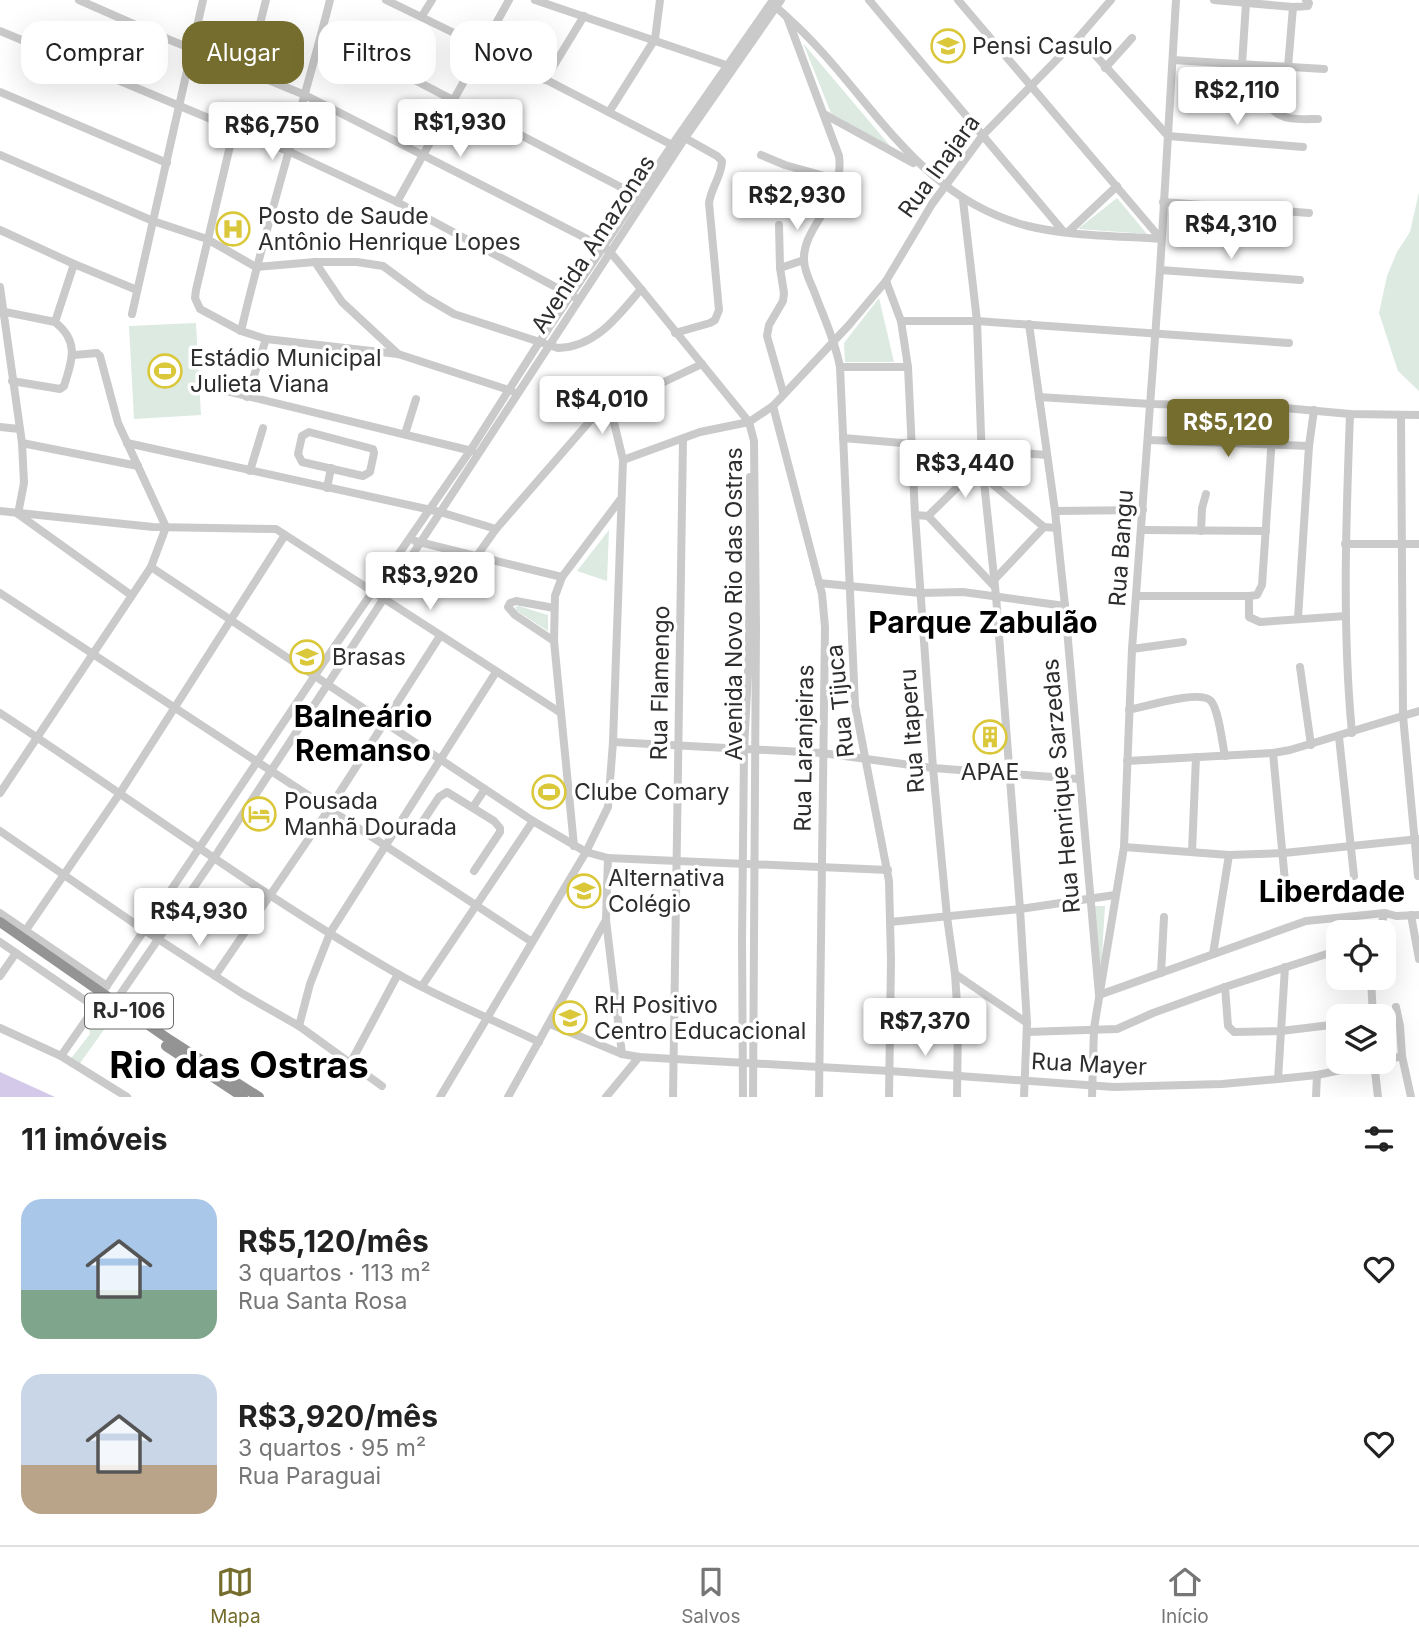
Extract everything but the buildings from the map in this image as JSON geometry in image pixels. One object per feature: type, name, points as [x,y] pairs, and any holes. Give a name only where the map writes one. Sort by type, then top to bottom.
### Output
[{"type":"highway","name":"RJ-106","points":[[0,922],[104,989],[115,1002],[239,1094]]},
{"type":"highway","name":"RJ-106","points":[[0,930],[239,1094],[259,1097]]},
{"type":"street","name":"Avenida Novo Rio das Ostras","points":[[79,0],[182,45]]},
{"type":"street","points":[[198,21],[202,0]]},
{"type":"street","points":[[261,21],[266,0]]},
{"type":"street","points":[[325,21],[330,0]]},
{"type":"street","points":[[386,0],[450,30]]},
{"type":"street","points":[[422,16],[432,0]]},
{"type":"street","points":[[497,21],[509,0]]},
{"type":"street","points":[[535,0],[726,65]]},
{"type":"street","points":[[609,112],[655,39],[660,0]]},
{"type":"street","points":[[869,0],[1065,231]]},
{"type":"street","points":[[958,0],[1161,239]]},
{"type":"street","name":"Rua Inajara","points":[[746,422],[773,406],[886,281],[902,250],[945,185],[983,135],[1079,37],[1111,0]]},
{"type":"street","name":"Rua Bangu","points":[[1092,1097],[1094,1028],[1124,846],[1132,649],[1143,530],[1176,0]]},
{"type":"street","points":[[1214,0],[1267,2],[1293,7],[1308,6],[1306,0]]},
{"type":"street","points":[[775,3],[817,46],[919,166]]},
{"type":"street","name":"Avenida Amazonas","points":[[115,1002],[214,859],[440,512],[540,341],[611,253],[726,65],[775,3]]},
{"type":"street","name":"Avenida Amazonas","points":[[104,989],[428,509],[518,394],[549,345],[603,247],[675,146],[685,138],[775,3]]},
{"type":"street","points":[[1242,65],[1246,3]]},
{"type":"street","points":[[1288,67],[1293,7]]},
{"type":"street","points":[[557,60],[584,16]]},
{"type":"street","points":[[780,268],[804,260],[807,245],[826,210],[839,180],[841,168],[824,114],[787,17]]},
{"type":"street","points":[[0,31],[290,152],[397,202],[575,297]]},
{"type":"street","points":[[1079,37],[1168,135],[1303,147]]},
{"type":"street","points":[[1105,68],[1132,38]]},
{"type":"street","points":[[241,331],[256,267],[318,47]]},
{"type":"street","points":[[1173,60],[1324,69]]},
{"type":"street","points":[[1276,67],[1274,111],[1277,115],[1318,120]]},
{"type":"street","points":[[132,314],[185,84]]},
{"type":"street","name":"Avenida Novo Rio das Ostras","points":[[278,84],[305,95],[603,247],[641,289],[746,422],[755,455],[752,1097]]},
{"type":"street","points":[[422,84],[638,196]]},
{"type":"street","points":[[397,202],[462,84]]},
{"type":"street","points":[[553,84],[675,146]]},
{"type":"street","points":[[0,92],[167,163]]},
{"type":"street","points":[[824,114],[919,166],[963,200],[1010,221],[1031,227],[1161,239]]},
{"type":"street","points":[[234,129],[196,290],[200,309],[241,331],[266,339],[398,354],[518,394]]},
{"type":"street","points":[[675,332],[710,323],[718,315],[719,304],[709,202],[722,161],[685,138]]},
{"type":"street","points":[[761,155],[785,165],[839,180]]},
{"type":"street","points":[[0,156],[153,220],[207,239],[256,267],[315,262],[357,262],[383,266],[453,314],[549,345],[568,347],[599,334],[641,289]]},
{"type":"street","points":[[1065,231],[1117,186]]},
{"type":"street","points":[[963,200],[976,321],[982,463],[996,596],[1020,909],[1027,1028],[1024,1097]]},
{"type":"street","points":[[1163,202],[1309,213]]},
{"type":"street","points":[[779,225],[783,300],[769,325],[767,336],[783,393]]},
{"type":"street","points":[[0,230],[137,290]]},
{"type":"street","name":"Rua Tijuca","points":[[804,260],[834,341],[840,367],[855,705],[877,826],[888,870],[889,1097]]},
{"type":"street","points":[[315,262],[342,302],[398,354]]},
{"type":"street","points":[[55,321],[74,264]]},
{"type":"street","points":[[1160,270],[1300,280]]},
{"type":"street","name":"Rua Itaperu","points":[[886,281],[901,321],[908,367],[915,515],[933,768],[947,917],[956,974],[957,1097]]},
{"type":"street","points":[[0,287],[1,311],[22,443],[24,482],[19,514]]},
{"type":"street","points":[[1,311],[55,321],[64,329],[74,355],[64,386],[60,390],[12,381]]},
{"type":"street","points":[[901,321],[1029,324],[1289,343]]},
{"type":"street","name":"Rua Henrique Sarzedas","points":[[1029,324],[1057,528],[1099,995]]},
{"type":"street","points":[[247,397],[266,339]]},
{"type":"street","points":[[0,793],[150,567],[166,527],[112,406],[100,356],[97,353],[74,355]]},
{"type":"street","points":[[476,557],[496,529],[596,414],[610,405],[702,364]]},
{"type":"street","points":[[840,367],[908,367]]},
{"type":"street","points":[[210,387],[474,452]]},
{"type":"street","points":[[1039,397],[1151,404],[1274,407],[1350,414],[1419,415]]},
{"type":"street","points":[[405,434],[416,399]]},
{"type":"street","points":[[440,1097],[586,852],[608,807],[613,742],[623,460],[610,405]]},
{"type":"street","name":"Rua Laranjeiras","points":[[773,406],[819,583],[825,627],[819,1097]]},
{"type":"street","points":[[1137,596],[1257,595],[1262,585],[1274,407]]},
{"type":"street","points":[[1298,618],[1309,446],[1314,410]]},
{"type":"street","points":[[1350,414],[1345,544],[1346,657],[1352,733]]},
{"type":"street","points":[[1401,416],[1403,716],[1417,840],[1418,876]]},
{"type":"street","name":"Avenida Novo Rio das Ostras","points":[[743,1097],[744,750],[749,653],[750,451],[746,422]]},
{"type":"street","points":[[623,460],[719,426],[746,422]]},
{"type":"street","points":[[0,427],[19,429]]},
{"type":"street","points":[[250,471],[263,428]]},
{"type":"street","points":[[305,433],[373,449],[367,475],[331,468],[300,460],[298,454],[305,433]]},
{"type":"street","points":[[843,438],[1046,455]]},
{"type":"street","name":"Rua Flamengo","points":[[673,1097],[683,439]]},
{"type":"street","points":[[1148,440],[1309,446]]},
{"type":"street","points":[[22,443],[138,466]]},
{"type":"street","points":[[127,443],[428,509],[496,529]]},
{"type":"street","points":[[928,516],[982,463]]},
{"type":"street","points":[[327,488],[331,468]]},
{"type":"street","points":[[984,477],[1044,527],[1057,528]]},
{"type":"street","points":[[1201,531],[1206,494]]},
{"type":"street","points":[[574,846],[554,641],[555,596],[562,577],[621,498]]},
{"type":"street","points":[[1055,511],[1143,510]]},
{"type":"street","points":[[0,511],[166,527],[276,529],[561,713]]},
{"type":"street","points":[[19,514],[131,595]]},
{"type":"street","points":[[915,515],[928,516],[994,583]]},
{"type":"street","points":[[994,583],[1044,527]]},
{"type":"street","points":[[1143,530],[1266,531]]},
{"type":"street","points":[[26,930],[120,793],[285,535]]},
{"type":"street","points":[[409,539],[562,577]]},
{"type":"street","points":[[1345,544],[1419,544]]},
{"type":"street","points":[[150,567],[533,821],[586,852],[608,858],[888,870]]},
{"type":"street","points":[[819,583],[920,593],[943,591],[1065,606]]},
{"type":"street","points":[[0,593],[532,942]]},
{"type":"street","points":[[1249,596],[1248,612],[1252,620],[1260,622],[1346,616]]},
{"type":"street","points":[[554,608],[516,601],[508,607],[515,615],[554,641]]},
{"type":"street","points":[[215,976],[329,809],[440,636]]},
{"type":"street","points":[[1132,649],[1183,642]]},
{"type":"street","points":[[1300,667],[1311,745]]},
{"type":"street","points":[[299,1026],[310,984],[330,933],[496,672]]},
{"type":"street","points":[[1129,710],[1204,696],[1214,708],[1225,755]]},
{"type":"street","points":[[1127,761],[1273,753],[1339,737],[1419,711]]},
{"type":"street","points":[[0,713],[214,859],[330,933],[398,974],[539,1042]]},
{"type":"street","points":[[1339,737],[1354,876]]},
{"type":"street","points":[[613,742],[822,753],[933,768],[1079,779]]},
{"type":"street","points":[[1273,753],[1286,892]]},
{"type":"street","points":[[1192,852],[1196,757]]},
{"type":"street","points":[[473,807],[485,789]]},
{"type":"street","points":[[417,831],[444,793],[454,794],[494,821],[500,832],[474,870]]},
{"type":"street","points":[[422,986],[533,821]]},
{"type":"street","points":[[0,831],[144,930],[299,1026],[382,1086]]},
{"type":"street","points":[[1124,846],[1229,855],[1284,853],[1417,840]]},
{"type":"street","points":[[1213,954],[1229,855]]},
{"type":"street","points":[[608,858],[607,920],[622,1054]]},
{"type":"street","points":[[890,922],[1020,909],[1115,895]]},
{"type":"street","points":[[0,913],[104,989]]},
{"type":"street","points":[[1383,920],[1385,913]]},
{"type":"street","points":[[1099,995],[1306,921],[1385,913],[1396,916],[1415,915],[1419,959]]},
{"type":"street","points":[[1161,973],[1164,918]]},
{"type":"street","points":[[508,1097],[607,920]]},
{"type":"street","points":[[0,942],[95,1007],[61,1056]]},
{"type":"street","points":[[0,976],[16,953]]},
{"type":"street","points":[[956,974],[1027,1028],[1117,1029],[1225,987],[1326,954]]},
{"type":"street","points":[[1279,1079],[1285,967]]},
{"type":"street","points":[[351,1062],[398,974]]},
{"type":"street","points":[[1225,987],[1228,1026],[1234,1032],[1281,1031],[1326,1026]]},
{"type":"street","points":[[1396,1007],[1402,1056],[1411,1097]]},
{"type":"street","name":"Rua Mayer","points":[[550,1024],[622,1054],[639,1057],[890,1070],[1093,1086],[1222,1084],[1326,1073]]},
{"type":"street","points":[[0,1028],[61,1056],[127,1097]]},
{"type":"street","points":[[1396,1058],[1402,1056]]},
{"type":"street","points":[[606,1097],[639,1057]]},
{"type":"street","points":[[1377,1074],[1378,1097]]},
{"type":"street","points":[[1316,1097],[1317,1075]]},
{"type":"shaded area","points":[[803,43],[891,147],[831,113]]},
{"type":"shaded area","points":[[1419,192],[1419,391],[1398,371],[1379,313],[1387,276],[1397,252],[1410,232]]},
{"type":"shaded area","points":[[1117,198],[1147,234],[1079,229],[1079,228]]},
{"type":"shaded area","points":[[879,298],[894,362],[845,362],[844,343]]},
{"type":"shaded area","name":"Estádio Municipal Julieta Viana","points":[[196,323],[201,415],[134,419],[129,326]]},
{"type":"shaded area","points":[[609,530],[607,581],[577,571]]},
{"type":"shaded area","points":[[515,607],[548,615],[548,631],[517,611]]},
{"type":"shaded area","points":[[1094,906],[1105,906],[1101,971]]},
{"type":"shaded area","points":[[96,1016],[108,1024],[78,1066],[69,1061],[90,1034],[89,1026]]},
{"type":"shaded area","points":[[0,1072],[55,1097],[0,1097]]},
{"type":"place","name":"Pensi Casulo","points":[[948,46]]},
{"type":"place","name":"Posto de Saude Antônio Henrique Lopes","points":[[233,229]]},
{"type":"place","name":"Estádio Municipal Julieta Viana","points":[[165,371]]},
{"type":"place","name":"Brasas","points":[[307,657]]},
{"type":"place","name":"APAE","points":[[990,737]]},
{"type":"place","name":"Clube Comary","points":[[549,792]]},
{"type":"place","name":"Pousada Manhã Dourada","points":[[259,814]]},
{"type":"place","name":"Alternativa Colégio","points":[[584,891]]},
{"type":"place","name":"RH Positivo Centro Educacional","points":[[570,1018]]},
{"type":"district","name":"Parque Zabulão","points":[[983,623]]},
{"type":"district","name":"Balneário Remanso","points":[[363,734]]},
{"type":"district","name":"Liberdade","points":[[1332,892]]},
{"type":"district","name":"Rio das Ostras","points":[[239,1065]]}]
